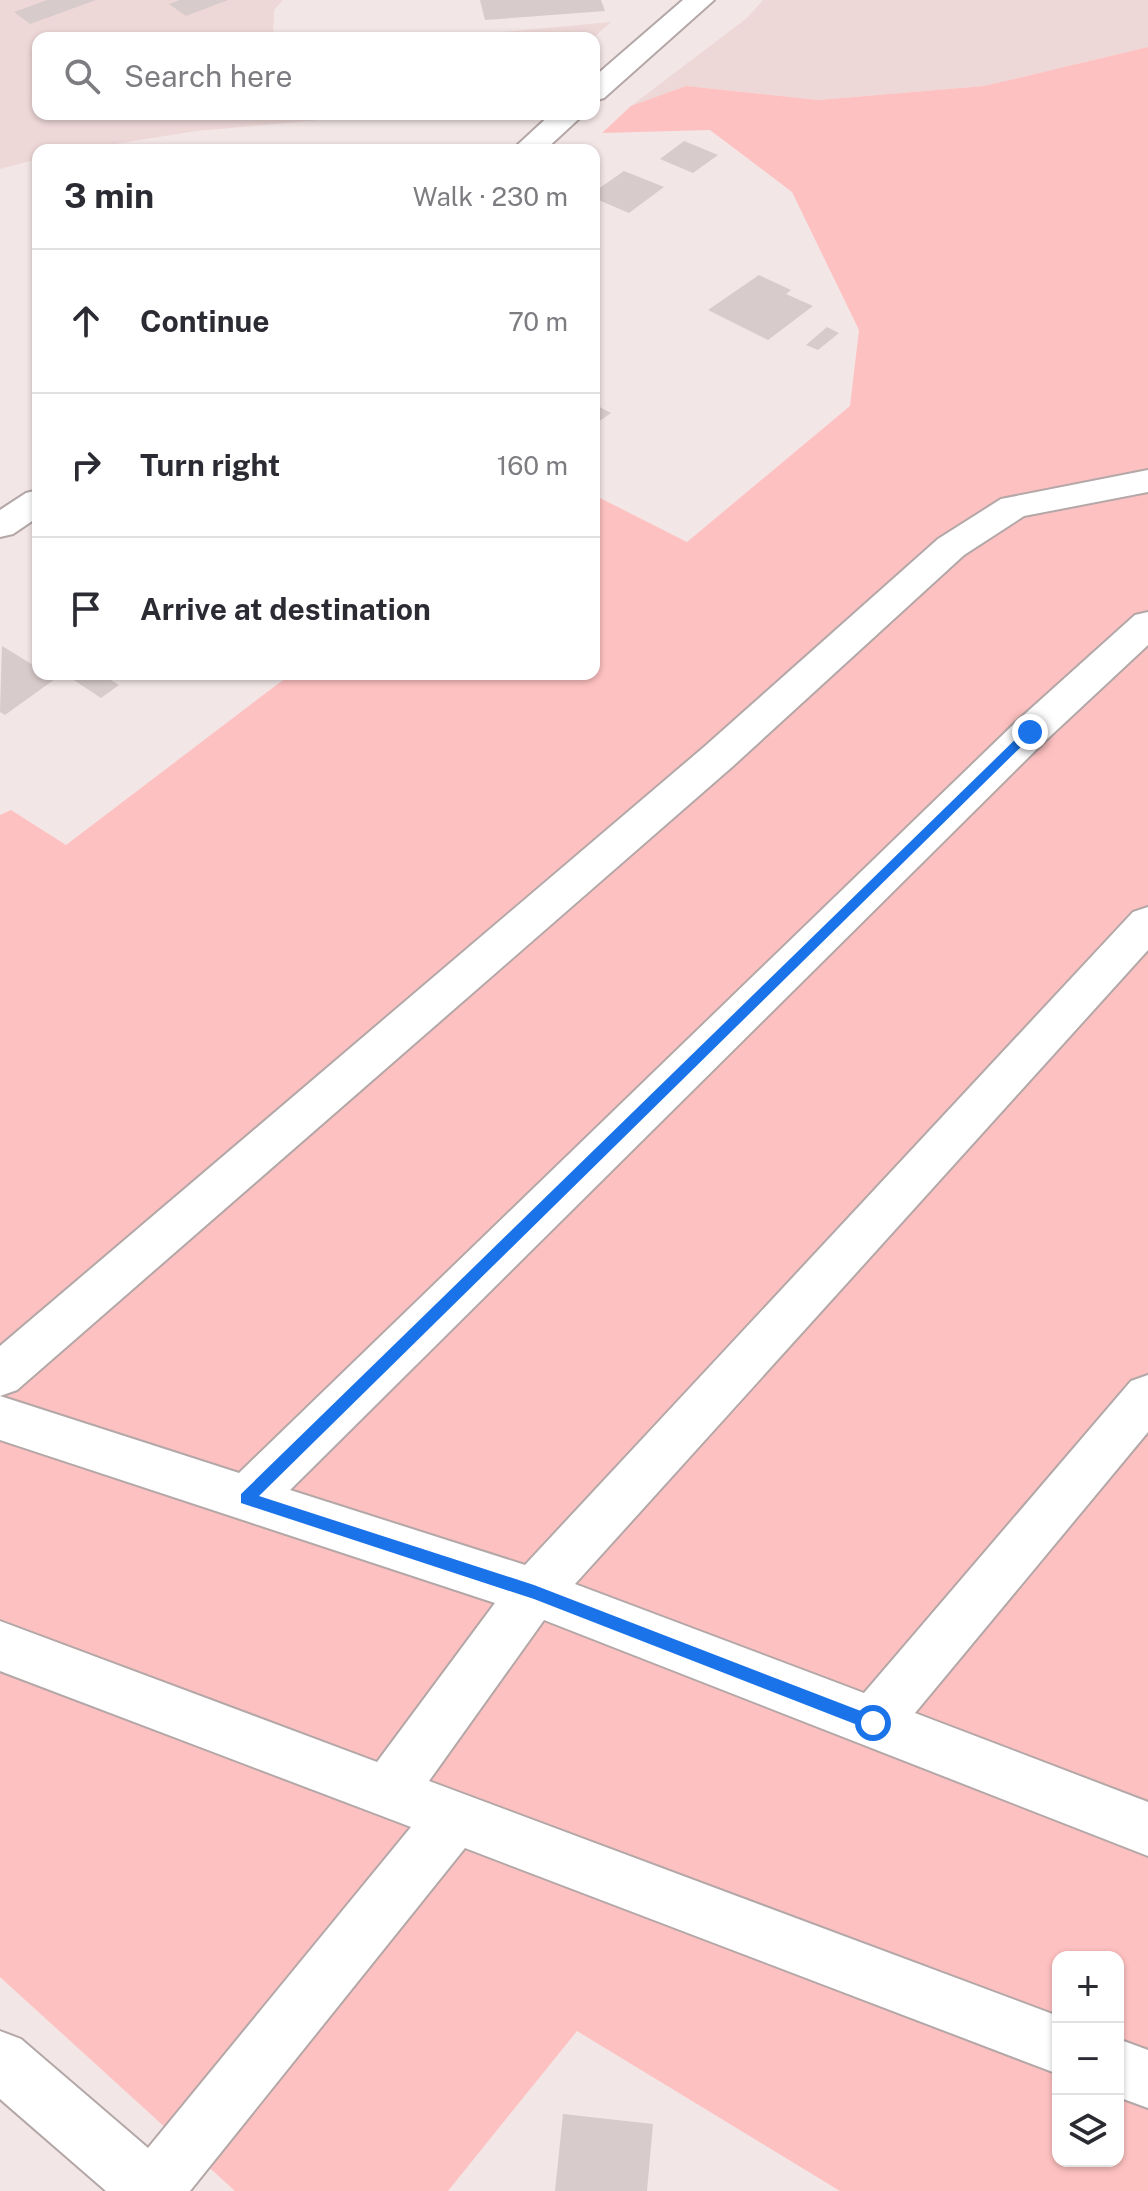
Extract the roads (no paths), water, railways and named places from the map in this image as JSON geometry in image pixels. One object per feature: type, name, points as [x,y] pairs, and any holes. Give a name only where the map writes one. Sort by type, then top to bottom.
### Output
[{"type":"street","points":[[600,87],[697,0]]},
{"type":"street","points":[[534,144],[562,120]]},
{"type":"street","points":[[0,1375],[718,757],[951,547],[1013,507],[1148,481]]},
{"type":"street","points":[[0,526],[32,505]]},
{"type":"street","points":[[247,1499],[1030,732],[1148,624]]},
{"type":"street","points":[[387,1793],[534,1592],[1148,923]]},
{"type":"street","points":[[873,1723],[1148,1396]]},
{"type":"street","points":[[0,1418],[534,1592],[1148,1829]]},
{"type":"street","points":[[0,1646],[1052,2043]]},
{"type":"street","points":[[0,2060],[152,2191],[454,1818]]},
{"type":"street","points":[[1124,2070],[1148,2079]]}]
